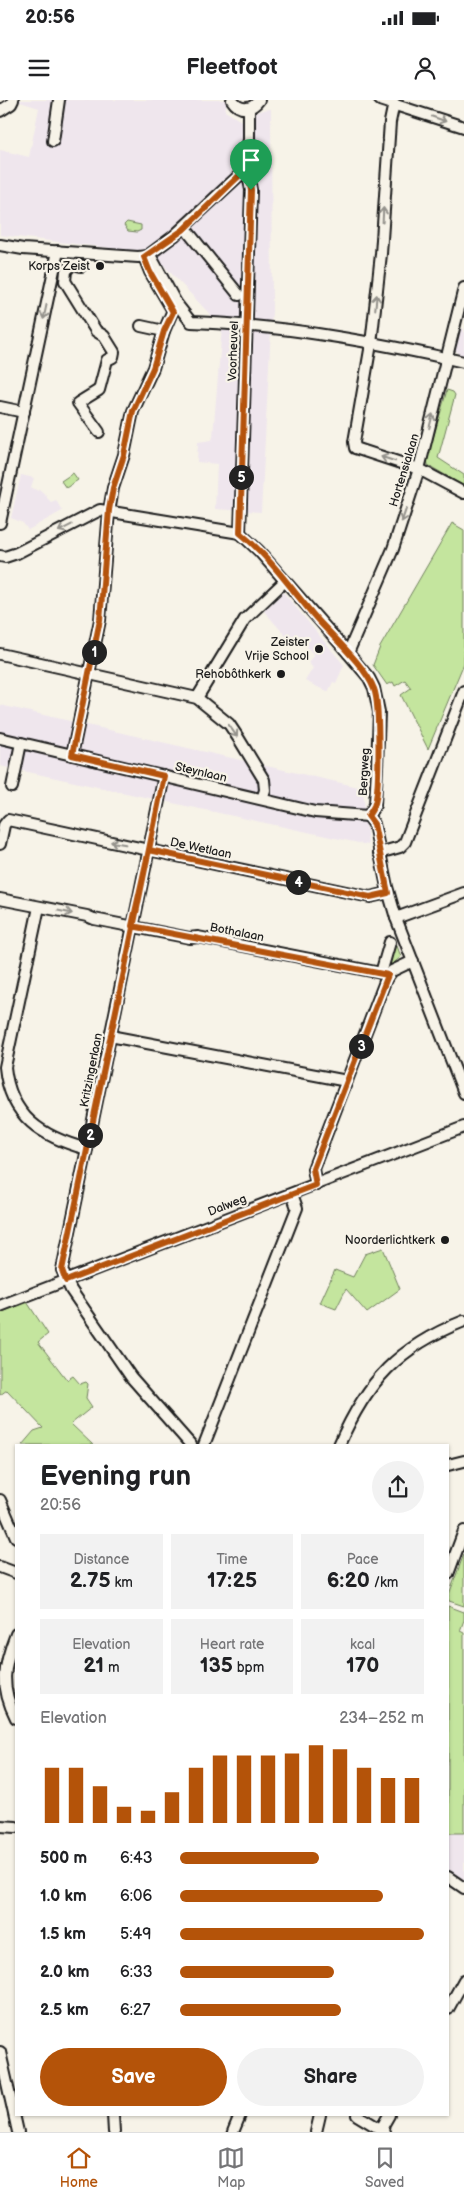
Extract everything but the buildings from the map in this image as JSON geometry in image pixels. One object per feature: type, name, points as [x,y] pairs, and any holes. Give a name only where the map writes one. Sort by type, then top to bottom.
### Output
[{"type":"street","points":[[0,111],[11,104],[13,100]]},
{"type":"street","points":[[53,141],[59,100]]},
{"type":"street","points":[[232,100],[238,107],[249,108],[259,100]]},
{"type":"street","points":[[380,100],[464,127]]},
{"type":"street","points":[[394,103],[390,122],[381,254],[371,344],[354,442],[355,448],[420,469],[464,494]]},
{"type":"street","name":"Voorheuvel","points":[[240,533],[251,190],[249,178],[244,171],[249,139],[249,108]]},
{"type":"street","points":[[0,245],[23,249],[147,256],[183,230],[244,171]]},
{"type":"street","points":[[189,233],[239,295]]},
{"type":"street","points":[[0,523],[58,251]]},
{"type":"street","points":[[147,256],[150,272],[174,307],[191,322],[246,324],[371,344],[464,362]]},
{"type":"street","points":[[81,266],[72,264],[66,271],[65,281],[96,332],[104,336],[114,352],[112,357],[106,360],[99,390],[78,403],[99,432]]},
{"type":"street","name":"Hortensialaan","points":[[348,653],[393,549],[420,469],[464,292]]},
{"type":"street","points":[[72,755],[100,620],[109,510],[133,411],[144,389],[174,307]]},
{"type":"street","points":[[141,326],[164,331]]},
{"type":"street","points":[[0,407],[24,412]]},
{"type":"street","points":[[0,556],[5,557],[16,553],[100,510],[240,533]]},
{"type":"street","name":"Bergweg","points":[[240,533],[249,540],[369,678],[378,701],[374,805],[368,816]]},
{"type":"street","points":[[197,698],[245,619],[285,581]]},
{"type":"street","points":[[0,654],[197,698],[229,724],[239,739],[264,780],[265,790],[262,799]]},
{"type":"street","points":[[380,853],[400,848],[405,842],[464,691]]},
{"type":"street","name":"Steynlaan","points":[[0,738],[316,812],[368,816]]},
{"type":"street","points":[[12,787],[21,743]]},
{"type":"street","name":"Kritzingerlaan","points":[[66,1281],[62,1270],[164,776]]},
{"type":"street","points":[[368,816],[374,824],[388,893],[396,918],[464,1093]]},
{"type":"street","name":"De Wetlaan","points":[[0,844],[4,825],[8,820],[370,897],[388,893]]},
{"type":"street","points":[[396,918],[464,893]]},
{"type":"street","name":"Bothalaan","points":[[0,899],[384,974]]},
{"type":"street","points":[[39,906],[4,1066],[6,1084],[13,1099],[31,1123],[61,1142],[87,1149]]},
{"type":"street","points":[[316,1185],[313,1169],[347,1081],[384,974],[390,942]]},
{"type":"street","points":[[384,974],[413,961]]},
{"type":"street","points":[[110,1036],[347,1081]]},
{"type":"street","name":"Dalweg","points":[[0,1306],[464,1127]]},
{"type":"street","points":[[204,1444],[297,1208],[292,1194]]},
{"type":"street","points":[[66,1281],[131,1377],[189,1444]]},
{"type":"street","points":[[340,1444],[354,1413],[370,1388],[388,1366],[408,1349],[443,1329],[464,1321]]},
{"type":"street","points":[[449,1466],[464,1461]]},
{"type":"street","points":[[0,1500],[15,1535]]},
{"type":"street","points":[[449,1568],[464,1531]]},
{"type":"street","points":[[0,1567],[15,1573]]},
{"type":"street","points":[[15,1636],[5,1661],[2,1679],[6,1703],[15,1716]]},
{"type":"street","points":[[0,1826],[15,1827]]},
{"type":"street","points":[[449,1878],[464,1888]]},
{"type":"street","points":[[449,2006],[464,1980]]},
{"type":"street","points":[[0,2052],[18,2132]]},
{"type":"street","points":[[114,2116],[114,2132]]},
{"type":"street","points":[[233,2132],[240,2116]]},
{"type":"street","points":[[316,2132],[320,2116]]},
{"type":"street","points":[[358,2116],[383,2130],[389,2116]]},
{"type":"shaded area","points":[[20,100],[227,100],[225,111],[241,121],[262,110],[271,109],[272,311],[261,512],[215,509],[217,464],[197,462],[198,442],[212,440],[213,436],[222,327],[152,253],[0,235],[0,150],[29,157],[39,108],[20,102]]},
{"type":"shaded area","points":[[459,328],[464,329],[464,357],[460,356],[454,348]]},
{"type":"shaded area","points":[[21,475],[34,478],[31,487],[38,491],[39,489],[51,502],[56,500],[62,511],[28,530],[23,523],[11,518]]},
{"type":"shaded area","name":"Zeister Vrije School","points":[[283,592],[344,665],[336,683],[333,682],[328,692],[305,681],[313,668],[308,662],[314,655],[299,638],[291,642],[264,611]]},
{"type":"shaded area","points":[[0,705],[363,788],[368,845],[0,766]]},
{"type":"shaded area","points":[[449,1833],[464,1833],[464,1882],[449,1872]]},
{"type":"green space","points":[[127,222],[141,225],[141,230],[137,232],[128,231],[124,225]]},
{"type":"green space","points":[[447,390],[455,395],[438,458],[464,475],[464,486],[428,465],[427,459]]},
{"type":"green space","points":[[73,473],[78,480],[66,488],[61,481]]},
{"type":"green space","points":[[452,523],[464,530],[464,663],[428,749],[401,695],[411,688],[405,680],[395,686],[393,682],[387,685],[373,665],[380,647]]},
{"type":"green space","points":[[396,943],[401,957],[385,970],[386,966]]},
{"type":"green space","points":[[383,1248],[400,1289],[367,1313],[346,1289],[336,1309],[320,1303],[335,1270],[353,1277],[365,1254]]},
{"type":"green space","points":[[27,1302],[48,1334],[38,1342],[67,1380],[73,1376],[80,1384],[86,1382],[88,1384],[86,1398],[92,1407],[71,1424],[92,1444],[23,1444],[34,1431],[43,1428],[7,1390],[0,1395],[0,1313]]},
{"type":"green space","points":[[464,1554],[464,1606],[449,1601],[449,1594]]},
{"type":"green space","points":[[449,1606],[464,1612],[464,1620],[460,1631],[464,1633],[464,1833],[449,1833]]},
{"type":"place","name":"Korps Zeist","points":[[100,266]]},
{"type":"place","name":"Zeister Vrije School","points":[[319,649]]},
{"type":"place","name":"Rehobôthkerk","points":[[281,674]]},
{"type":"place","name":"Noorderlichtkerk","points":[[445,1240]]},
{"type":"route","points":[[251,190],[240,533],[249,540],[348,653],[369,678],[374,688],[379,712],[377,768],[374,805],[368,816],[374,824],[388,893],[370,897],[149,850],[132,926],[190,938],[198,937],[388,975],[313,1169],[316,1185],[66,1281],[62,1270],[132,926],[164,776],[72,755],[100,620],[109,510],[113,488],[124,455],[133,411],[153,368],[164,331],[173,312],[150,272],[144,257],[160,248],[183,230],[244,171],[249,178],[251,190]]}]
